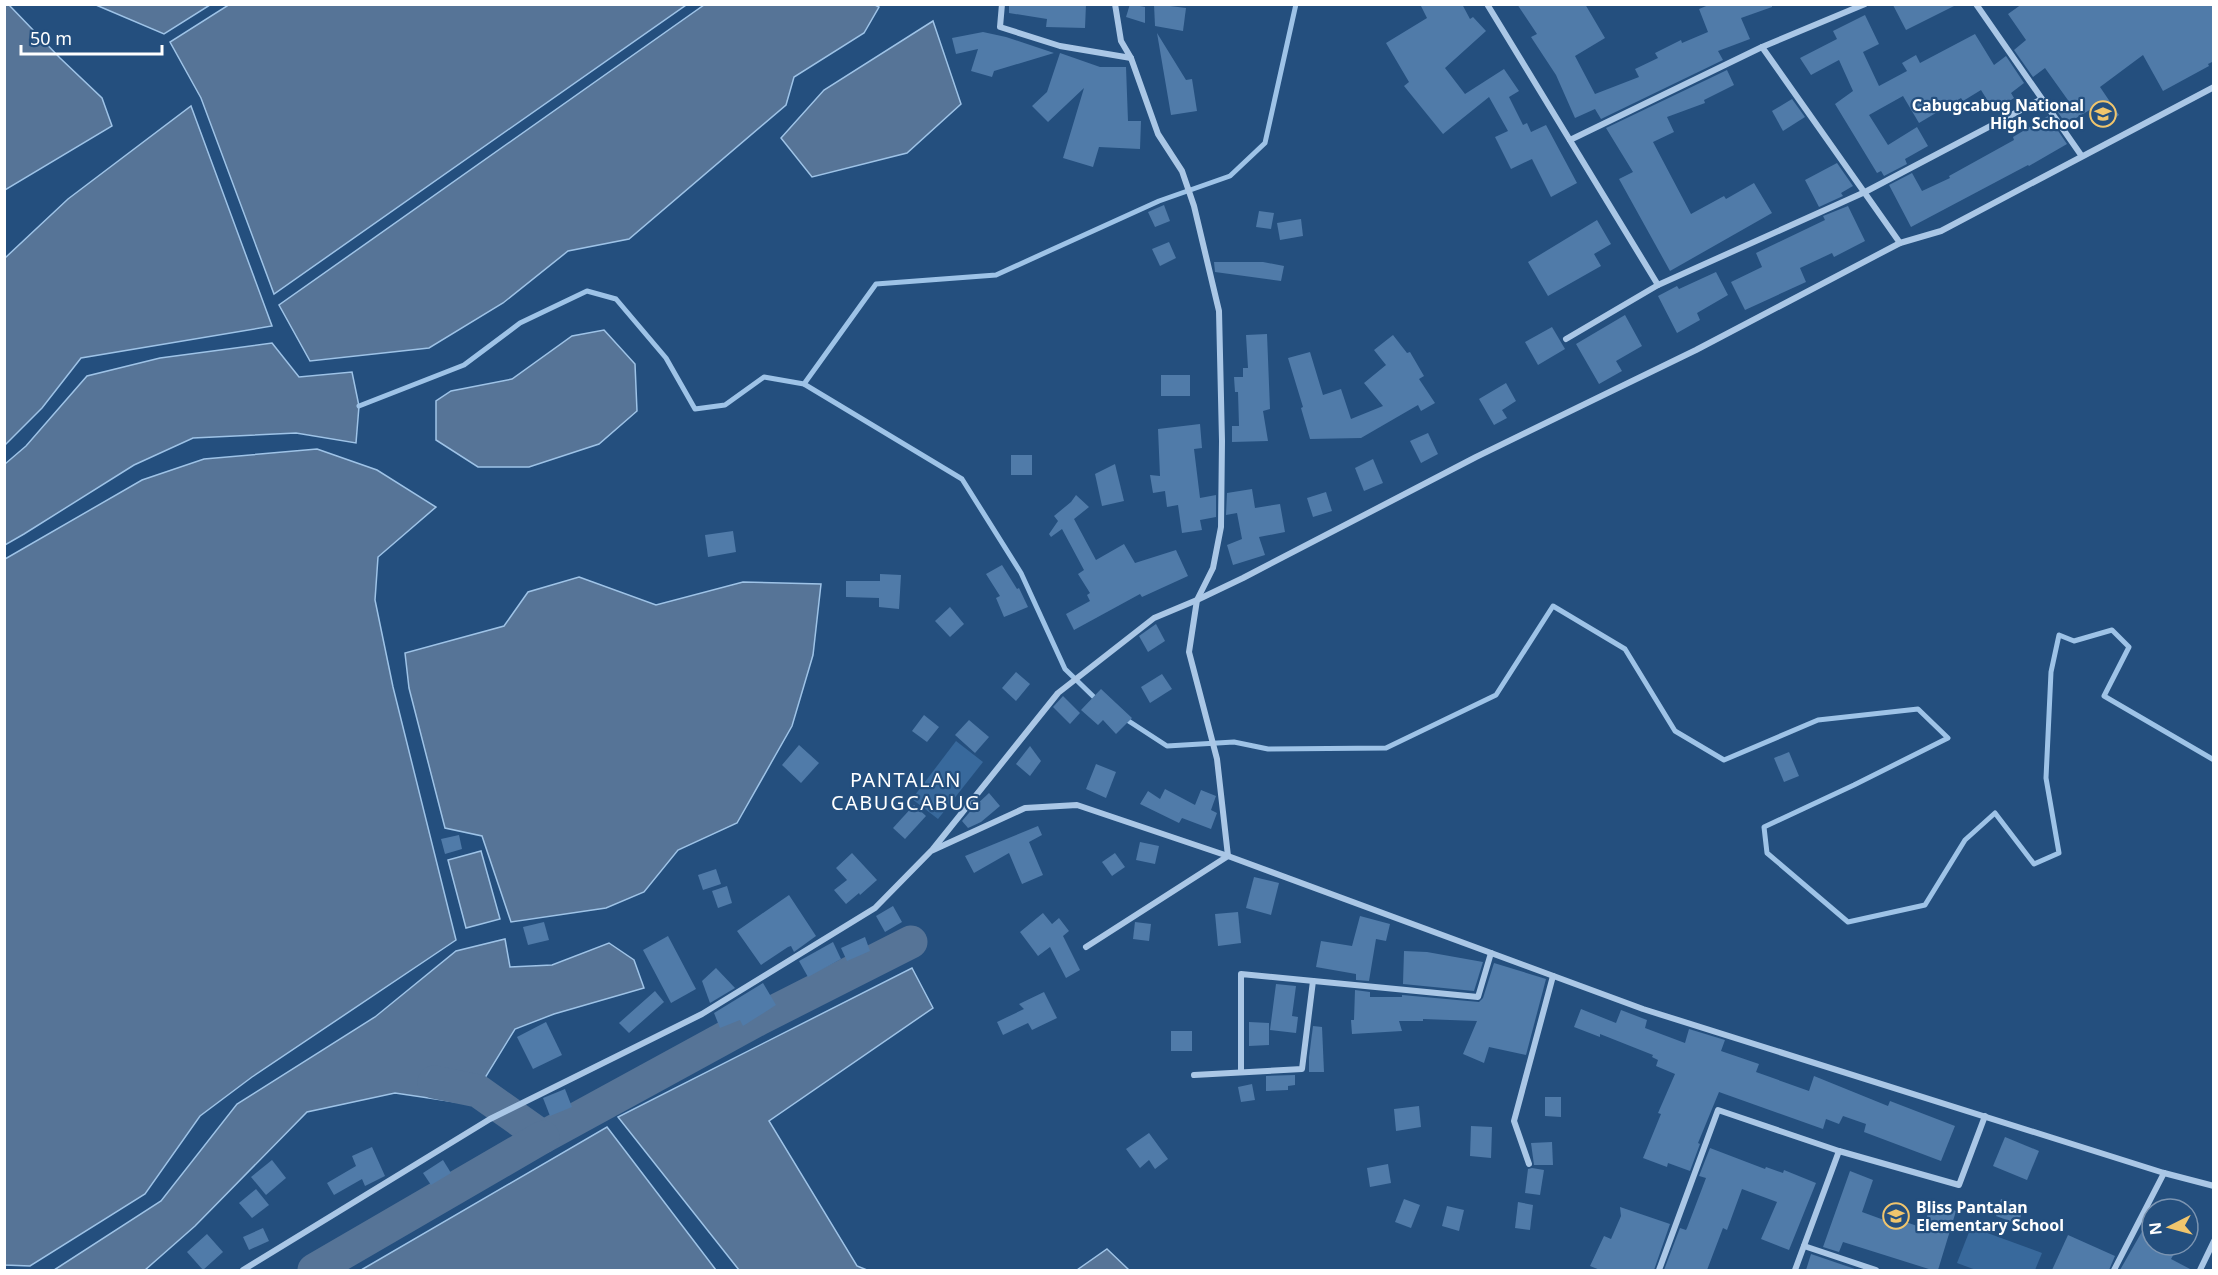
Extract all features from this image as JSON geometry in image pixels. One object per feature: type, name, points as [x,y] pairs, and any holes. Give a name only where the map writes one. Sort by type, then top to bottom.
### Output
[{"type":"street","points":[[1002,4],[1000,27],[1060,46],[1131,58]]},
{"type":"street","points":[[1115,4],[1121,41],[1131,58],[1158,134],[1182,171],[1194,206],[1219,311],[1221,527],[1213,568],[1197,600],[1189,652],[1217,759],[1228,856]]},
{"type":"street","points":[[1487,4],[1658,285]]},
{"type":"street","points":[[1570,140],[1762,47],[1865,4]]},
{"type":"street","points":[[1976,4],[2081,155]]},
{"type":"street","points":[[1762,47],[1900,243]]},
{"type":"street","points":[[243,1270],[490,1119],[702,1014],[875,908],[931,851],[1058,693],[1154,618],[1197,600],[1476,457],[1696,350],[1900,243],[1941,231],[2081,155],[2214,87]]},
{"type":"street","points":[[1566,339],[1658,285],[1865,192],[2042,99]]},
{"type":"street","points":[[931,851],[1025,808],[1077,805],[1228,856],[1642,1009],[2164,1173],[2214,1186]]},
{"type":"street","points":[[1086,947],[1228,856]]},
{"type":"street","points":[[1241,1072],[1241,974],[1478,997],[1491,953]]},
{"type":"street","points":[[1529,1164],[1514,1121],[1553,976]]},
{"type":"street","points":[[1194,1075],[1302,1069],[1313,981]]},
{"type":"street","points":[[1659,1270],[1718,1110],[1839,1151],[1959,1185],[1985,1116]]},
{"type":"street","points":[[1795,1270],[1839,1151]]},
{"type":"street","points":[[2114,1270],[2164,1173]]},
{"type":"street","points":[[2200,1270],[2214,1241]]},
{"type":"street","points":[[1804,1246],[1876,1270]]},
{"type":"shaded area","points":[[230,4],[686,5],[274,294],[201,98],[170,42]]},
{"type":"shaded area","points":[[4,5],[9,5],[102,98],[112,126],[5,190]]},
{"type":"shaded area","points":[[96,5],[210,5],[164,34]]},
{"type":"shaded area","points":[[704,5],[875,5],[879,7],[864,33],[794,77],[786,105],[629,239],[568,251],[503,303],[429,348],[310,361],[279,305]]},
{"type":"shaded area","points":[[933,21],[961,104],[907,153],[812,177],[781,138],[824,90]]},
{"type":"shaded area","points":[[191,106],[272,326],[81,358],[42,408],[5,445],[5,258],[68,199]]},
{"type":"shaded area","points":[[604,330],[635,364],[637,411],[599,444],[529,467],[478,467],[436,440],[436,401],[451,391],[512,379],[572,336]]},
{"type":"shaded area","points":[[272,343],[299,377],[352,372],[359,406],[356,443],[296,433],[193,438],[134,465],[5,545],[5,464],[26,446],[87,376],[160,358]]},
{"type":"shaded area","points":[[317,449],[377,470],[436,507],[378,557],[375,600],[393,687],[456,940],[252,1077],[200,1116],[145,1194],[30,1266],[5,1265],[5,559],[142,480],[204,459]]},
{"type":"shaded area","points":[[579,577],[656,605],[743,582],[821,584],[813,655],[792,726],[737,823],[678,850],[644,892],[606,908],[511,922],[482,836],[445,828],[409,688],[405,653],[504,626],[528,592]]},
{"type":"shaded area","points":[[956,741],[983,762],[938,819],[912,799]]},
{"type":"shaded area","points":[[481,851],[500,919],[466,928],[448,860]]},
{"type":"shaded area","points":[[505,939],[510,967],[552,965],[609,943],[634,960],[644,988],[554,1014],[515,1029],[469,1104],[395,1093],[307,1112],[195,1226],[145,1270],[54,1270],[161,1201],[237,1104],[375,1017],[456,951]]},
{"type":"shaded area","points":[[912,968],[933,1008],[769,1121],[857,1266],[867,1270],[739,1270],[618,1117]]},
{"type":"shaded area","points":[[607,1127],[716,1270],[361,1270]]},
{"type":"shaded area","points":[[1971,1227],[2042,1253],[2035,1270],[1976,1270],[1957,1263]]},
{"type":"shaded area","points":[[1107,1249],[1129,1270],[1077,1270]]},
{"type":"building","points":[[1009,4],[1086,4],[1085,28],[1046,27],[1047,19],[1009,13]]},
{"type":"building","points":[[1130,4],[1145,7],[1145,23],[1126,17]]},
{"type":"building","points":[[1154,4],[1186,8],[1183,31],[1155,26]]},
{"type":"building","points":[[1420,4],[1462,4],[1470,19],[1473,17],[1486,31],[1445,68],[1465,94],[1504,69],[1519,91],[1509,97],[1523,125],[1527,123],[1531,132],[1546,125],[1577,183],[1551,197],[1532,159],[1511,169],[1495,137],[1508,131],[1489,97],[1443,134],[1404,86],[1409,82],[1386,43],[1427,18]]},
{"type":"building","points":[[1517,4],[1585,4],[1605,38],[1575,56],[1595,94],[1639,77],[1635,69],[1658,58],[1655,53],[1681,40],[1682,43],[1708,32],[1699,9],[1711,4],[1772,4],[1772,7],[1741,18],[1750,39],[1718,51],[1723,60],[1601,119],[1595,109],[1575,118],[1556,75],[1531,37],[1537,34]]},
{"type":"building","name":"Cabugcabug National High School","points":[[2022,4],[2214,4],[2214,61],[2163,91],[2143,55],[2100,87],[2119,115],[2105,125],[2093,108],[2066,124],[2057,111],[2070,103],[2045,68],[2033,77],[2014,50],[2026,40],[2008,14]]},
{"type":"building","points":[[1893,5],[1956,5],[1906,30]]},
{"type":"building","points":[[1865,15],[1879,44],[1863,52],[1879,86],[1907,71],[1902,63],[1916,55],[1920,63],[1975,34],[1994,65],[2006,56],[2024,83],[2011,93],[2014,98],[1994,111],[1981,90],[1963,101],[1961,98],[1919,123],[1903,96],[1869,115],[1888,145],[1917,127],[1928,146],[1905,159],[1907,164],[1884,176],[1881,171],[1877,173],[1835,104],[1853,91],[1839,60],[1811,75],[1800,58],[1837,39],[1833,31]]},
{"type":"building","points":[[983,32],[1054,53],[994,71],[992,77],[971,71],[978,49],[956,54],[952,38]]},
{"type":"building","points":[[1157,33],[1186,80],[1192,79],[1197,111],[1171,115]]},
{"type":"building","points":[[1060,53],[1100,67],[1126,67],[1128,121],[1141,121],[1140,149],[1099,147],[1093,167],[1063,158],[1084,88],[1048,122],[1032,106],[1047,92]]},
{"type":"building","points":[[1727,70],[1734,85],[1704,100],[1705,103],[1667,117],[1674,132],[1653,142],[1691,214],[1724,196],[1726,199],[1754,183],[1772,213],[1670,271],[1619,179],[1633,172],[1606,128]]},
{"type":"building","points":[[1792,99],[1805,117],[1783,131],[1772,111]]},
{"type":"building","points":[[2048,116],[2067,144],[1911,227],[1889,185],[1912,173],[1922,191],[1950,178],[1949,176],[2014,140],[2013,137]]},
{"type":"building","points":[[1837,163],[1853,186],[1841,193],[1843,196],[1819,207],[1805,180]]},
{"type":"building","points":[[1164,205],[1170,221],[1155,227],[1148,212]]},
{"type":"building","points":[[1848,206],[1865,241],[1834,257],[1832,253],[1800,268],[1806,282],[1745,310],[1731,282],[1762,267],[1756,253],[1825,220],[1823,216]]},
{"type":"building","points":[[1259,211],[1274,213],[1271,229],[1256,227]]},
{"type":"building","points":[[1301,219],[1303,236],[1280,240],[1277,223]]},
{"type":"building","points":[[1597,220],[1611,244],[1594,254],[1601,266],[1548,296],[1528,262]]},
{"type":"building","points":[[1169,242],[1176,258],[1160,266],[1152,249]]},
{"type":"building","points":[[1214,262],[1263,262],[1284,266],[1281,281],[1215,272]]},
{"type":"building","points":[[1716,272],[1728,295],[1697,313],[1700,320],[1677,333],[1658,296],[1677,286],[1679,289]]},
{"type":"building","points":[[1625,315],[1642,346],[1616,361],[1622,371],[1599,384],[1576,344]]},
{"type":"building","points":[[1552,327],[1565,349],[1538,365],[1525,342]]},
{"type":"building","points":[[1267,334],[1270,409],[1263,411],[1268,441],[1232,442],[1232,426],[1239,426],[1238,392],[1235,392],[1234,377],[1243,377],[1243,368],[1248,368],[1246,335]]},
{"type":"building","points":[[1393,335],[1407,353],[1410,352],[1424,376],[1419,379],[1435,403],[1421,411],[1418,405],[1361,438],[1310,439],[1288,358],[1310,352],[1323,395],[1341,389],[1351,419],[1383,406],[1364,383],[1386,365],[1374,350]]},
{"type":"building","points":[[1161,375],[1190,375],[1190,396],[1161,396]]},
{"type":"building","points":[[1506,383],[1516,401],[1502,410],[1507,418],[1494,425],[1479,399]]},
{"type":"building","points":[[1200,424],[1202,448],[1194,449],[1200,498],[1216,495],[1216,517],[1200,520],[1202,530],[1182,533],[1178,505],[1167,507],[1165,491],[1153,493],[1150,475],[1160,476],[1158,429]]},
{"type":"building","points":[[1428,433],[1438,454],[1421,463],[1410,441]]},
{"type":"building","points":[[1011,455],[1032,455],[1032,475],[1011,475]]},
{"type":"building","points":[[1373,459],[1383,483],[1364,491],[1355,468]]},
{"type":"building","points":[[1115,464],[1124,501],[1102,506],[1095,474]]},
{"type":"building","points":[[1252,489],[1255,508],[1280,504],[1285,532],[1259,537],[1265,555],[1233,565],[1227,545],[1242,539],[1237,513],[1226,515],[1227,493]]},
{"type":"building","points":[[1326,492],[1332,511],[1313,517],[1307,498]]},
{"type":"building","points":[[1076,495],[1089,507],[1074,519],[1096,560],[1124,544],[1135,563],[1176,550],[1188,576],[1142,597],[1140,594],[1074,630],[1066,614],[1090,601],[1087,595],[1090,593],[1078,574],[1084,570],[1062,529],[1051,537],[1049,534],[1058,521],[1054,516]]},
{"type":"building","points":[[733,531],[736,552],[708,557],[705,535]]},
{"type":"building","points":[[1002,565],[1017,589],[1019,588],[1028,607],[1004,617],[996,598],[1000,596],[986,574]]},
{"type":"building","points":[[880,574],[901,575],[899,609],[879,607],[879,598],[846,597],[846,581],[880,581]]},
{"type":"building","points":[[950,607],[964,624],[950,637],[935,621]]},
{"type":"building","points":[[1156,624],[1165,641],[1148,652],[1139,636]]},
{"type":"building","points":[[1016,672],[1030,684],[1016,701],[1002,688]]},
{"type":"building","points":[[1162,674],[1172,689],[1150,703],[1141,687]]},
{"type":"building","points":[[1101,689],[1132,718],[1116,734],[1103,720],[1098,725],[1081,710]]},
{"type":"building","points":[[1063,696],[1080,713],[1070,724],[1053,707]]},
{"type":"building","points":[[924,715],[939,727],[927,742],[912,731]]},
{"type":"building","points":[[969,720],[989,737],[975,753],[955,735]]},
{"type":"building","points":[[799,745],[819,763],[801,783],[782,765]]},
{"type":"building","points":[[1030,746],[1041,761],[1030,776],[1016,764]]},
{"type":"building","points":[[1789,752],[1799,776],[1784,782],[1774,758]]},
{"type":"building","points":[[1096,764],[1116,772],[1106,798],[1086,789]]},
{"type":"building","points":[[1165,789],[1195,805],[1201,790],[1216,796],[1211,810],[1217,813],[1211,829],[1182,818],[1179,823],[1140,804],[1148,791],[1160,799]]},
{"type":"building","points":[[989,793],[1000,806],[981,822],[968,828],[962,821]]},
{"type":"building","points":[[914,805],[926,816],[905,839],[893,828]]},
{"type":"building","points":[[1038,826],[1042,835],[1029,842],[1043,875],[1022,884],[1009,853],[974,873],[965,856]]},
{"type":"building","points":[[459,835],[462,849],[445,854],[441,839]]},
{"type":"building","points":[[1140,842],[1159,846],[1155,864],[1136,860]]},
{"type":"building","points":[[852,853],[877,880],[846,904],[834,890],[847,880],[836,868]]},
{"type":"building","points":[[1115,853],[1125,867],[1112,876],[1102,862]]},
{"type":"building","points":[[716,869],[721,884],[703,890],[698,875]]},
{"type":"building","points":[[1254,877],[1279,883],[1271,915],[1246,908]]},
{"type":"building","points":[[727,886],[732,903],[718,908],[712,891]]},
{"type":"building","points":[[789,895],[816,936],[794,952],[791,946],[788,947],[761,965],[737,931]]},
{"type":"building","points":[[893,906],[902,922],[885,932],[876,916]]},
{"type":"building","points":[[1238,912],[1241,943],[1218,946],[1215,914]]},
{"type":"building","points":[[1043,913],[1052,924],[1059,918],[1069,931],[1063,936],[1080,970],[1066,978],[1050,947],[1038,956],[1020,932]]},
{"type":"building","points":[[1360,916],[1390,924],[1386,941],[1376,939],[1369,981],[1356,980],[1356,974],[1316,967],[1321,941],[1352,946]]},
{"type":"building","points":[[544,922],[549,940],[528,945],[523,927]]},
{"type":"building","points":[[1135,922],[1151,924],[1149,941],[1133,939]]},
{"type":"building","points":[[668,936],[696,989],[671,1003],[643,950]]},
{"type":"building","points":[[865,937],[870,951],[847,961],[841,948]]},
{"type":"building","points":[[833,942],[841,959],[808,977],[799,961]]},
{"type":"building","points":[[1404,951],[1427,952],[1483,962],[1474,991],[1403,984]]},
{"type":"building","points":[[1494,963],[1546,979],[1526,1055],[1489,1047],[1484,1063],[1463,1054],[1477,1021],[1423,1019],[1423,1021],[1399,1021],[1402,1031],[1352,1034],[1351,1020],[1354,1020],[1355,990],[1370,992],[1370,997],[1402,997],[1402,995],[1479,1002],[1483,998]]},
{"type":"building","points":[[716,968],[735,988],[710,1003],[702,981]]},
{"type":"building","points":[[763,983],[776,1005],[743,1026],[740,1020],[720,1028],[714,1013]]},
{"type":"building","points":[[1276,984],[1296,986],[1292,1016],[1298,1017],[1296,1033],[1270,1030]]},
{"type":"building","points":[[655,991],[664,1002],[629,1033],[619,1023]]},
{"type":"building","points":[[1044,992],[1057,1018],[1032,1030],[1028,1023],[1003,1035],[997,1022],[1024,1009],[1019,1004]]},
{"type":"building","points":[[1581,1009],[1616,1023],[1621,1010],[1647,1020],[1645,1028],[1685,1043],[1689,1029],[1725,1040],[1721,1051],[1759,1064],[1756,1072],[1809,1091],[1814,1076],[1888,1106],[1890,1101],[1955,1126],[1941,1161],[1864,1132],[1866,1124],[1843,1116],[1839,1124],[1826,1119],[1823,1129],[1719,1092],[1698,1143],[1700,1144],[1690,1171],[1668,1163],[1667,1167],[1643,1158],[1661,1114],[1658,1113],[1675,1074],[1656,1066],[1658,1060],[1652,1057],[1653,1055],[1600,1034],[1600,1037],[1574,1027]]},
{"type":"building","points":[[546,1022],[562,1055],[533,1069],[517,1037]]},
{"type":"building","points":[[1249,1022],[1269,1023],[1269,1045],[1249,1046]]},
{"type":"building","points":[[1313,1026],[1322,1027],[1324,1072],[1309,1072]]},
{"type":"building","points":[[1171,1031],[1192,1031],[1192,1051],[1171,1051]]},
{"type":"building","points":[[1295,1075],[1295,1085],[1288,1086],[1288,1090],[1266,1091],[1266,1076]]},
{"type":"building","points":[[1252,1084],[1255,1100],[1241,1102],[1238,1087]]},
{"type":"building","points":[[565,1089],[572,1107],[550,1116],[543,1098]]},
{"type":"building","points":[[1545,1097],[1561,1097],[1561,1117],[1545,1116]]},
{"type":"building","points":[[1419,1106],[1421,1127],[1396,1131],[1394,1109]]},
{"type":"building","points":[[1471,1126],[1492,1127],[1491,1158],[1470,1156]]},
{"type":"building","points":[[1149,1133],[1168,1159],[1155,1169],[1149,1160],[1140,1168],[1126,1149]]},
{"type":"building","points":[[2005,1137],[2039,1151],[2027,1180],[1993,1166]]},
{"type":"building","points":[[1552,1142],[1553,1165],[1534,1165],[1531,1143]]},
{"type":"building","points":[[372,1147],[385,1176],[365,1186],[362,1179],[334,1195],[327,1183],[356,1166],[352,1156]]},
{"type":"building","points":[[1710,1148],[1765,1169],[1766,1167],[1783,1173],[1784,1170],[1816,1183],[1789,1250],[1761,1239],[1777,1202],[1742,1189],[1727,1230],[1723,1228],[1707,1270],[1664,1270],[1680,1228],[1686,1230],[1687,1228],[1706,1178],[1699,1176]]},
{"type":"building","points":[[272,1160],[286,1178],[266,1195],[251,1177]]},
{"type":"building","points":[[443,1160],[451,1173],[431,1185],[423,1173]]},
{"type":"building","points":[[1388,1164],[1391,1183],[1370,1187],[1367,1168]]},
{"type":"building","points":[[1528,1169],[1544,1170],[1540,1195],[1525,1193]]},
{"type":"building","points":[[1850,1171],[1873,1180],[1862,1212],[1895,1224],[1897,1219],[1923,1228],[1932,1202],[1956,1211],[1938,1270],[1843,1242],[1839,1252],[1823,1247]]},
{"type":"building","points":[[256,1189],[269,1205],[252,1218],[239,1203]]},
{"type":"building","points":[[1404,1199],[1420,1205],[1411,1228],[1395,1222]]},
{"type":"building","points":[[2001,1199],[2024,1207],[2018,1224],[1996,1216]]},
{"type":"building","points":[[1518,1202],[1533,1205],[1530,1230],[1515,1228]]},
{"type":"building","points":[[1447,1206],[1464,1210],[1459,1231],[1442,1226]]},
{"type":"building","points":[[1620,1207],[1670,1224],[1654,1270],[1600,1270],[1590,1266],[1604,1236],[1611,1239],[1621,1216]]},
{"type":"building","points":[[263,1228],[269,1241],[249,1250],[243,1237]]},
{"type":"building","points":[[207,1234],[223,1252],[203,1270],[187,1252]]},
{"type":"building","points":[[2068,1235],[2115,1256],[2109,1270],[2052,1270]]},
{"type":"building","points":[[2140,1235],[2140,1257],[2172,1257],[2171,1259],[2192,1270],[2120,1270]]},
{"type":"building","points":[[1811,1254],[1855,1269],[1855,1270],[1806,1270]]},
{"type":"waterway","points":[[804,384],[876,284],[996,275],[1159,201],[1230,176],[1265,143],[1296,4]]},
{"type":"waterway","points":[[359,406],[464,365],[520,323],[587,291],[616,299],[666,358],[695,409],[725,405],[764,377],[804,384],[962,479],[1021,573],[1065,669],[1098,701]]},
{"type":"waterway","points":[[1124,718],[1167,746],[1234,742],[1268,749],[1386,748],[1496,695],[1553,606],[1625,649],[1675,731],[1724,760],[1818,720],[1918,709],[1948,738],[1764,827],[1767,853],[1848,922],[1925,905],[1965,840],[1995,813],[2034,864],[2059,853],[2046,778],[2051,672],[2059,635],[2074,641],[2112,630],[2129,647],[2104,696],[2214,760]]},
{"type":"waterway","points":[[434,1082],[478,1091],[543,1137],[759,1019],[911,942]]},
{"type":"waterway","points":[[314,1270],[543,1137]]},
{"type":"place","name":"Cabugcabug National High School","points":[[2103,114]]},
{"type":"place","name":"Bliss Pantalan Elementary School","points":[[1896,1216]]},
{"type":"district","name":"PANTALAN CABUGCABUG","points":[[906,790]]}]
